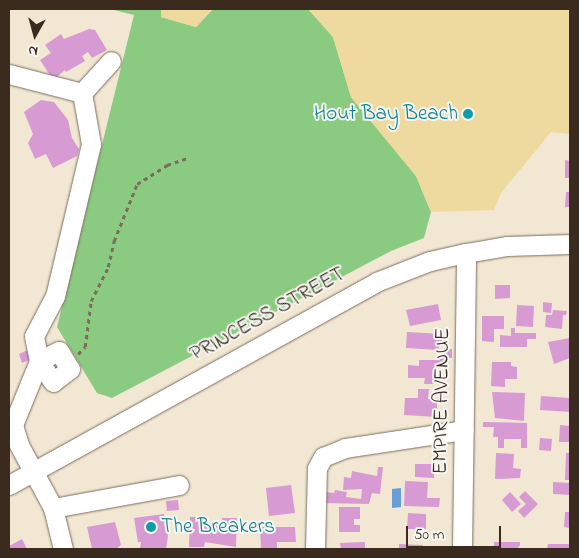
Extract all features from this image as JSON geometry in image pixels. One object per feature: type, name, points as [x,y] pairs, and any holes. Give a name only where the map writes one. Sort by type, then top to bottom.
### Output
[{"type":"street","points":[[53,382],[39,360],[34,336],[55,296],[90,156],[82,93],[111,61]]},
{"type":"street","points":[[9,88],[17,77],[82,93]]},
{"type":"street","name":"PRINCESS STREET","points":[[9,485],[358,291],[430,261],[466,252],[507,246],[570,244]]},
{"type":"street","name":"EMPIRE AVENUE","points":[[462,549],[466,252]]},
{"type":"street","points":[[24,401],[69,371],[70,365],[59,351],[39,360],[13,425],[19,444],[53,508],[63,549]]},
{"type":"street","points":[[315,549],[317,472],[323,457],[345,448],[464,430]]},
{"type":"street","points":[[53,508],[179,485]]},
{"type":"path","points":[[70,365],[85,347],[91,301],[108,267],[114,241],[137,184],[167,165],[187,158]]},
{"type":"green space","points":[[110,9],[161,9],[161,17],[196,27],[213,9],[308,9],[333,37],[351,97],[416,176],[431,212],[424,238],[391,251],[112,398],[97,393],[57,327],[134,15]]},
{"type":"sand","points":[[161,9],[213,9],[196,27],[161,17]]},
{"type":"sand","name":"Hout Bay Beach","points":[[308,9],[570,9],[570,134],[551,132],[501,193],[494,210],[431,212],[416,176],[351,97],[333,37]]},
{"type":"water","points":[[401,488],[401,507],[392,508],[392,489]]},
{"type":"building","points":[[89,29],[95,30],[107,50],[92,58],[88,52],[82,56],[85,61],[66,72],[65,70],[53,80],[40,60],[51,53],[45,45],[61,34],[64,39]]},
{"type":"building","points":[[41,100],[54,102],[68,120],[72,138],[79,149],[77,156],[53,168],[46,154],[35,159],[28,143],[33,134],[24,112]]},
{"type":"building","points":[[565,160],[570,161],[570,178],[565,178]]},
{"type":"building","points":[[566,192],[570,192],[570,207],[565,207]]},
{"type":"building","points":[[495,285],[510,285],[510,298],[495,299]]},
{"type":"building","points":[[543,302],[552,303],[551,313],[543,312]]},
{"type":"building","points":[[438,304],[441,320],[410,326],[406,310]]},
{"type":"building","points":[[517,305],[534,306],[533,327],[516,326]]},
{"type":"building","points":[[553,310],[567,311],[566,315],[563,315],[562,329],[545,327],[546,315],[552,315]]},
{"type":"building","points":[[482,316],[504,316],[504,329],[494,329],[494,342],[482,341]]},
{"type":"building","points":[[511,328],[515,328],[515,333],[536,333],[536,339],[527,339],[527,347],[500,347],[500,335],[511,336]]},
{"type":"building","points":[[407,332],[443,334],[442,342],[439,342],[439,350],[406,348]]},
{"type":"building","points":[[570,338],[570,358],[554,364],[548,342]]},
{"type":"building","points":[[30,349],[34,358],[22,363],[19,354]]},
{"type":"building","points":[[439,349],[452,349],[452,358],[447,358],[445,368],[433,368],[433,384],[424,384],[425,378],[408,378],[408,365],[419,366],[419,360],[439,360]]},
{"type":"building","points":[[492,362],[511,362],[511,366],[517,367],[517,379],[505,379],[505,387],[491,386]]},
{"type":"building","points":[[418,389],[429,389],[428,399],[437,399],[437,417],[404,415],[405,398],[418,398]]},
{"type":"building","points":[[492,392],[525,393],[524,421],[495,418]]},
{"type":"building","points":[[541,396],[570,398],[570,412],[540,410]]},
{"type":"building","points":[[483,422],[527,423],[527,448],[521,448],[521,439],[504,439],[504,448],[498,448],[498,437],[493,437],[494,427],[483,427]]},
{"type":"building","points":[[560,425],[570,426],[570,442],[559,442]]},
{"type":"building","points":[[540,438],[552,439],[551,451],[539,450]]},
{"type":"building","points":[[496,453],[514,454],[513,468],[521,469],[520,478],[495,479]]},
{"type":"building","points":[[566,453],[570,453],[570,480],[565,480]]},
{"type":"building","points":[[415,464],[434,464],[434,478],[415,477]]},
{"type":"building","points":[[378,467],[383,467],[380,494],[372,493],[369,504],[323,503],[325,492],[334,493],[335,490],[347,492],[346,497],[361,499],[362,489],[343,490],[344,477],[351,478],[352,471],[377,476]]},
{"type":"building","points":[[405,481],[428,482],[427,498],[440,498],[439,507],[404,506]]},
{"type":"building","points":[[553,482],[570,483],[570,495],[553,494]]},
{"type":"building","points":[[291,485],[295,513],[269,516],[266,488]]},
{"type":"building","points":[[525,491],[538,504],[524,518],[518,511],[526,504],[519,497]]},
{"type":"building","points":[[510,492],[521,504],[512,512],[502,500]]},
{"type":"building","points":[[178,500],[179,510],[167,511],[166,501]]},
{"type":"building","points":[[339,507],[360,507],[360,519],[354,519],[354,525],[360,525],[360,532],[339,532]]},
{"type":"building","points":[[565,512],[570,512],[570,528],[564,527]]},
{"type":"building","points":[[408,513],[426,514],[426,529],[407,529]]},
{"type":"building","name":"The Breakers","points":[[164,514],[168,536],[166,549],[140,549],[141,542],[138,542],[134,518]]},
{"type":"building","points":[[190,517],[204,517],[204,523],[222,523],[222,518],[237,518],[236,547],[205,542],[204,547],[189,547]]},
{"type":"building","name":"The Breakers","points":[[115,522],[121,545],[116,549],[92,549],[87,527]]},
{"type":"building","points":[[260,527],[295,527],[296,542],[277,542],[277,549],[261,549]]},
{"type":"building","points":[[22,539],[27,549],[9,549],[9,546]]},
{"type":"building","points":[[365,542],[365,549],[341,549],[340,543]]},
{"type":"building","points":[[494,542],[520,542],[520,545],[517,549],[494,549]]},
{"type":"building","points":[[399,544],[423,545],[423,549],[399,549]]},
{"type":"building","points":[[548,544],[570,544],[570,549],[547,549]]},
{"type":"place","name":"Hout Bay Beach","points":[[468,114]]},
{"type":"place","name":"The Breakers","points":[[151,527]]}]
